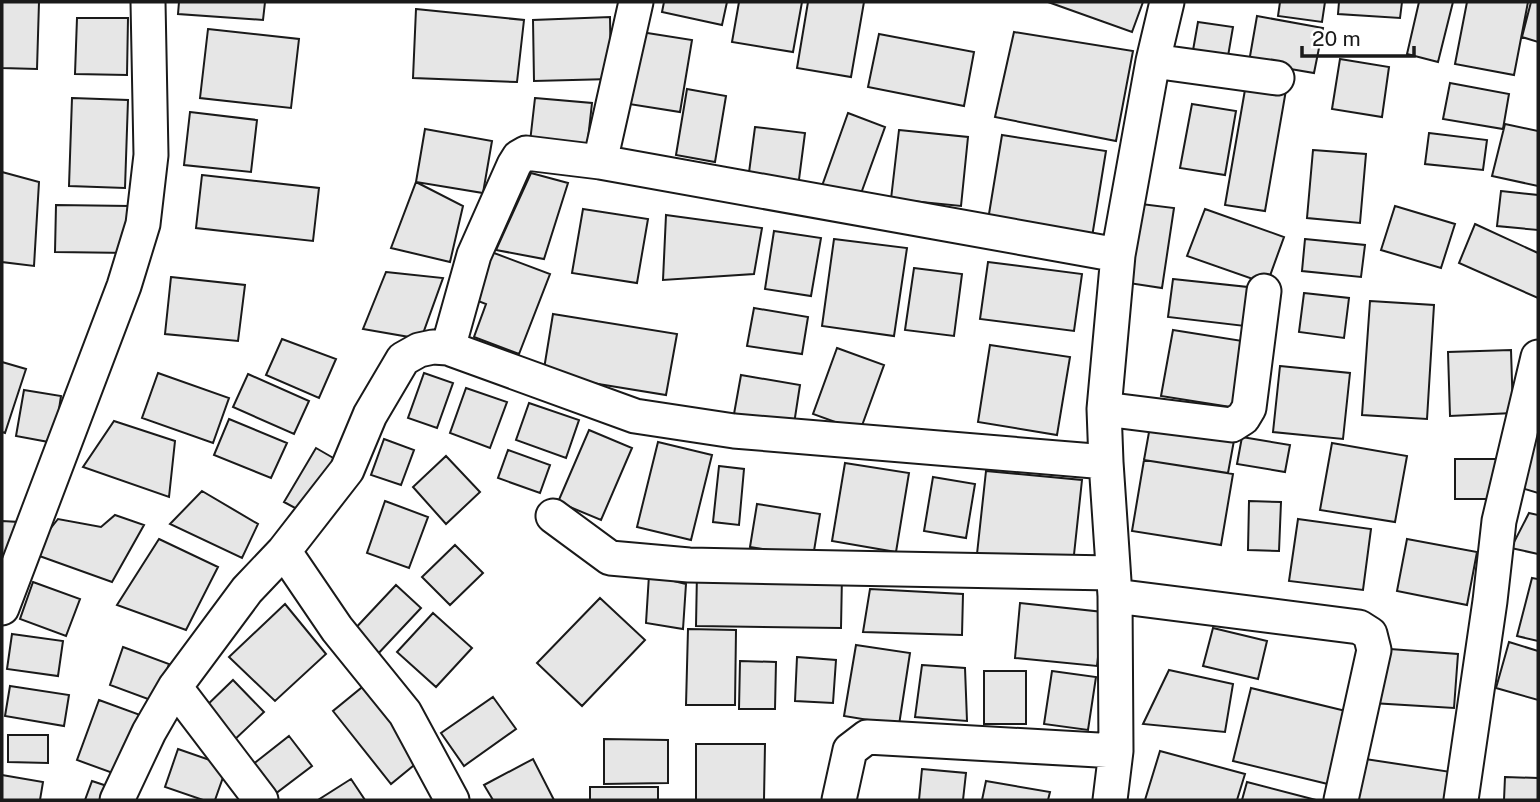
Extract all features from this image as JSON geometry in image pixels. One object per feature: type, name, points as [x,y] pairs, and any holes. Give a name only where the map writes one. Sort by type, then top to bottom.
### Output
[{"type":"street","points":[[2,608],[124,286],[143,224],[151,155],[148,2]]},
{"type":"street","points":[[600,162],[636,2]]},
{"type":"street","points":[[1110,800],[1116,751],[1113,584],[1104,409],[1118,255],[1153,61],[1167,2]]},
{"type":"street","points":[[1153,61],[1277,78]]},
{"type":"street","points":[[448,348],[474,255],[519,157],[526,153],[600,162],[1118,255]]},
{"type":"street","points":[[1104,409],[1231,425],[1243,418],[1249,408],[1265,291]]},
{"type":"street","points":[[117,800],[149,732],[176,687],[247,590],[284,551],[347,470],[370,415],[403,359],[419,350],[448,348],[635,416],[734,431],[1105,462]]},
{"type":"street","points":[[1461,800],[1499,521],[1538,356]]},
{"type":"street","points":[[553,516],[610,558],[689,565],[1113,584],[1359,627],[1370,634],[1374,650],[1341,800]]},
{"type":"street","points":[[284,551],[337,629],[405,713],[452,800]]},
{"type":"street","points":[[176,687],[261,800]]},
{"type":"street","points":[[839,800],[850,750],[867,737],[1116,751]]},
{"type":"building","points":[[2,2],[39,2],[37,69],[2,68]]},
{"type":"building","points":[[179,2],[265,2],[263,20],[178,14]]},
{"type":"building","points":[[664,2],[727,2],[722,25],[662,12]]},
{"type":"building","points":[[739,2],[802,2],[793,52],[732,42]]},
{"type":"building","points":[[808,2],[864,2],[851,77],[797,68]]},
{"type":"building","points":[[1048,2],[1143,2],[1132,32]]},
{"type":"building","points":[[1280,2],[1325,2],[1322,22],[1278,16]]},
{"type":"building","points":[[1339,2],[1402,2],[1400,18],[1338,14]]},
{"type":"building","points":[[1419,2],[1453,2],[1438,62],[1407,54]]},
{"type":"building","points":[[1467,2],[1528,2],[1514,75],[1455,64]]},
{"type":"building","points":[[1531,2],[1538,2],[1538,42],[1522,37]]},
{"type":"building","points":[[416,9],[524,20],[517,82],[413,78]]},
{"type":"building","points":[[1257,16],[1323,28],[1314,73],[1249,62]]},
{"type":"building","points":[[610,17],[611,79],[534,81],[533,20]]},
{"type":"building","points":[[77,18],[128,18],[127,75],[75,74]]},
{"type":"building","points":[[1198,22],[1233,27],[1227,62],[1192,56]]},
{"type":"building","points":[[208,29],[299,39],[291,108],[200,98]]},
{"type":"building","points":[[641,32],[692,40],[680,112],[629,104]]},
{"type":"building","points":[[1014,32],[1133,51],[1116,141],[995,117]]},
{"type":"building","points":[[879,34],[974,52],[964,106],[868,87]]},
{"type":"building","points":[[1340,59],[1389,67],[1382,117],[1332,109]]},
{"type":"building","points":[[1450,83],[1509,94],[1503,129],[1443,119]]},
{"type":"building","points":[[1246,84],[1286,90],[1265,211],[1225,205]]},
{"type":"building","points":[[687,89],[726,96],[715,162],[676,155]]},
{"type":"building","points":[[72,98],[128,100],[125,188],[69,186]]},
{"type":"building","points":[[535,98],[592,103],[587,148],[530,142]]},
{"type":"building","points":[[1192,104],[1236,111],[1225,175],[1180,168]]},
{"type":"building","points":[[190,112],[257,120],[251,172],[184,165]]},
{"type":"building","points":[[848,113],[885,127],[859,199],[822,186]]},
{"type":"building","points":[[1505,124],[1538,131],[1538,186],[1492,176]]},
{"type":"building","points":[[755,127],[805,133],[798,187],[748,180]]},
{"type":"building","points":[[425,129],[492,141],[483,193],[416,182]]},
{"type":"building","points":[[899,130],[968,137],[961,206],[891,199]]},
{"type":"building","points":[[1429,133],[1487,140],[1483,170],[1425,164]]},
{"type":"building","points":[[1002,135],[1106,151],[1092,237],[988,220]]},
{"type":"building","points":[[1313,150],[1366,154],[1360,223],[1307,218]]},
{"type":"building","points":[[2,172],[39,182],[34,266],[2,262]]},
{"type":"building","points":[[531,173],[568,183],[544,259],[496,250]]},
{"type":"building","points":[[202,175],[319,188],[313,241],[196,228]]},
{"type":"building","points":[[416,182],[463,206],[450,262],[391,248]]},
{"type":"building","points":[[1501,191],[1538,195],[1538,230],[1497,226]]},
{"type":"building","points":[[1133,203],[1174,208],[1162,288],[1122,282]]},
{"type":"building","points":[[56,205],[130,206],[130,253],[55,252]]},
{"type":"building","points":[[1395,206],[1455,224],[1441,268],[1381,250]]},
{"type":"building","points":[[583,209],[648,219],[637,283],[572,273]]},
{"type":"building","points":[[1205,209],[1284,237],[1267,284],[1187,256]]},
{"type":"building","points":[[666,215],[762,228],[754,274],[663,280]]},
{"type":"building","points":[[1475,224],[1538,253],[1538,298],[1459,263]]},
{"type":"building","points":[[774,231],[821,238],[811,296],[765,289]]},
{"type":"building","points":[[834,239],[907,248],[894,336],[822,326]]},
{"type":"building","points":[[1305,239],[1365,245],[1361,277],[1302,271]]},
{"type":"building","points":[[486,250],[550,274],[519,354],[474,337],[486,304],[468,297]]},
{"type":"building","points":[[988,262],[1082,274],[1074,331],[980,319]]},
{"type":"building","points":[[914,268],[962,274],[954,336],[905,330]]},
{"type":"building","points":[[386,272],[443,278],[421,339],[363,329]]},
{"type":"building","points":[[171,277],[245,285],[238,341],[165,334]]},
{"type":"building","points":[[1173,279],[1257,288],[1253,327],[1168,317]]},
{"type":"building","points":[[1304,293],[1349,298],[1344,338],[1299,332]]},
{"type":"building","points":[[1370,301],[1434,305],[1427,419],[1362,415]]},
{"type":"building","points":[[754,308],[808,317],[802,354],[747,346]]},
{"type":"building","points":[[553,314],[677,334],[666,395],[543,375]]},
{"type":"building","points":[[1173,330],[1255,343],[1243,409],[1161,396]]},
{"type":"building","points":[[282,339],[336,359],[319,398],[266,375]]},
{"type":"building","points":[[990,345],[1070,357],[1057,435],[978,422]]},
{"type":"building","points":[[837,348],[884,365],[860,431],[813,414]]},
{"type":"building","points":[[1511,350],[1513,413],[1450,416],[1448,352]]},
{"type":"building","points":[[2,362],[26,369],[5,433],[2,432]]},
{"type":"building","points":[[1280,366],[1350,373],[1343,439],[1273,432]]},
{"type":"building","points":[[158,373],[229,398],[213,443],[142,418]]},
{"type":"building","points":[[424,373],[453,383],[437,428],[408,418]]},
{"type":"building","points":[[248,374],[309,401],[294,434],[233,407]]},
{"type":"building","points":[[741,375],[800,385],[794,424],[734,414]]},
{"type":"building","points":[[466,388],[507,402],[490,448],[450,433]]},
{"type":"building","points":[[24,390],[61,396],[54,443],[16,436]]},
{"type":"building","points":[[529,403],[579,420],[566,458],[516,440]]},
{"type":"building","points":[[229,419],[287,443],[271,478],[214,455]]},
{"type":"building","points":[[114,421],[175,441],[169,497],[83,467]]},
{"type":"building","points":[[1151,421],[1235,435],[1228,473],[1144,460]]},
{"type":"building","points":[[589,430],[632,448],[601,520],[558,502]]},
{"type":"building","points":[[1534,435],[1538,436],[1538,493],[1518,487]]},
{"type":"building","points":[[1242,437],[1290,445],[1285,472],[1237,464]]},
{"type":"building","points":[[384,439],[414,450],[401,485],[371,475]]},
{"type":"building","points":[[658,442],[712,455],[691,540],[637,527]]},
{"type":"building","points":[[1332,443],[1407,456],[1395,522],[1320,510]]},
{"type":"building","points":[[316,448],[342,463],[310,516],[284,502]]},
{"type":"building","points":[[508,450],[550,465],[540,493],[498,478]]},
{"type":"building","points":[[446,456],[480,492],[446,524],[413,487]]},
{"type":"building","points":[[1455,459],[1497,459],[1497,499],[1455,499]]},
{"type":"building","points":[[1144,460],[1233,474],[1221,545],[1132,531]]},
{"type":"building","points":[[845,463],[909,473],[896,552],[832,541]]},
{"type":"building","points":[[719,466],[744,469],[739,525],[713,522]]},
{"type":"building","points":[[986,471],[1082,480],[1073,564],[977,554]]},
{"type":"building","points":[[933,477],[975,484],[966,538],[924,531]]},
{"type":"building","points":[[202,491],[258,524],[242,558],[170,524]]},
{"type":"building","points":[[385,501],[428,517],[409,568],[367,553]]},
{"type":"building","points":[[1249,501],[1281,502],[1279,551],[1248,550]]},
{"type":"building","points":[[757,504],[820,514],[813,557],[750,547]]},
{"type":"building","points":[[1529,513],[1538,515],[1538,554],[1511,548]]},
{"type":"building","points":[[115,515],[144,525],[112,582],[31,553],[58,519],[101,527]]},
{"type":"building","points":[[1298,519],[1371,529],[1363,590],[1289,581]]},
{"type":"building","points":[[2,521],[19,522],[2,577]]},
{"type":"building","points":[[159,539],[218,567],[186,630],[117,605]]},
{"type":"building","points":[[1407,539],[1477,552],[1467,605],[1397,591]]},
{"type":"building","points":[[455,545],[483,573],[450,605],[422,577]]},
{"type":"building","points":[[697,572],[842,575],[841,628],[696,626]]},
{"type":"building","points":[[649,575],[686,584],[683,629],[646,623]]},
{"type":"building","points":[[1532,578],[1538,579],[1538,641],[1517,636]]},
{"type":"building","points":[[33,582],[80,599],[66,636],[20,619]]},
{"type":"building","points":[[396,585],[421,608],[375,657],[350,634]]},
{"type":"building","points":[[870,589],[963,594],[962,635],[863,632]]},
{"type":"building","points":[[600,598],[645,640],[582,706],[537,663]]},
{"type":"building","points":[[1020,603],[1103,612],[1097,666],[1015,658]]},
{"type":"building","points":[[285,604],[326,654],[275,701],[229,657]]},
{"type":"building","points":[[433,613],[472,648],[436,687],[397,652]]},
{"type":"building","points":[[1213,628],[1267,641],[1258,679],[1203,666]]},
{"type":"building","points":[[688,629],[736,630],[735,705],[686,705]]},
{"type":"building","points":[[12,634],[63,641],[58,676],[7,669]]},
{"type":"building","points":[[1509,642],[1538,651],[1538,700],[1496,688]]},
{"type":"building","points":[[856,645],[910,653],[899,725],[844,716]]},
{"type":"building","points":[[123,647],[169,664],[156,702],[110,685]]},
{"type":"building","points":[[1376,648],[1458,654],[1454,708],[1372,703]]},
{"type":"building","points":[[797,657],[836,660],[833,703],[795,701]]},
{"type":"building","points":[[740,661],[776,662],[775,709],[739,709]]},
{"type":"building","points":[[922,665],[965,668],[967,721],[915,717]]},
{"type":"building","points":[[1169,670],[1233,684],[1225,732],[1143,724]]},
{"type":"building","points":[[984,671],[1026,671],[1026,724],[984,724]]},
{"type":"building","points":[[1052,671],[1096,677],[1088,730],[1044,724]]},
{"type":"building","points":[[233,680],[264,712],[232,742],[202,710]]},
{"type":"building","points":[[366,684],[424,757],[391,784],[333,711]]},
{"type":"building","points":[[10,686],[69,695],[64,726],[5,716]]},
{"type":"building","points":[[1251,688],[1354,713],[1336,786],[1233,761]]},
{"type":"building","points":[[493,697],[516,729],[464,766],[441,733]]},
{"type":"building","points":[[99,700],[143,716],[121,776],[77,760]]},
{"type":"building","points":[[8,735],[48,735],[48,763],[8,762]]},
{"type":"building","points":[[289,736],[312,766],[275,794],[252,765]]},
{"type":"building","points":[[604,739],[668,740],[668,783],[604,784]]},
{"type":"building","points":[[696,744],[765,744],[764,800],[696,800]]},
{"type":"building","points":[[178,749],[227,766],[215,800],[203,800],[165,787]]},
{"type":"building","points":[[1160,751],[1245,774],[1237,800],[1145,800]]},
{"type":"building","points":[[1352,757],[1451,772],[1447,800],[1346,800]]},
{"type":"building","points":[[533,759],[554,800],[493,800],[484,785]]},
{"type":"building","points":[[922,769],[966,773],[963,800],[919,800]]},
{"type":"building","points":[[2,775],[43,782],[40,800],[2,800]]},
{"type":"building","points":[[1505,777],[1538,778],[1538,800],[1504,800]]},
{"type":"building","points":[[351,779],[365,800],[318,800]]},
{"type":"building","points":[[92,781],[116,789],[113,800],[85,800]]},
{"type":"building","points":[[986,781],[1050,792],[1048,800],[982,800]]},
{"type":"building","points":[[1247,782],[1316,800],[1242,800]]},
{"type":"building","points":[[590,787],[658,787],[658,800],[590,800]]}]
